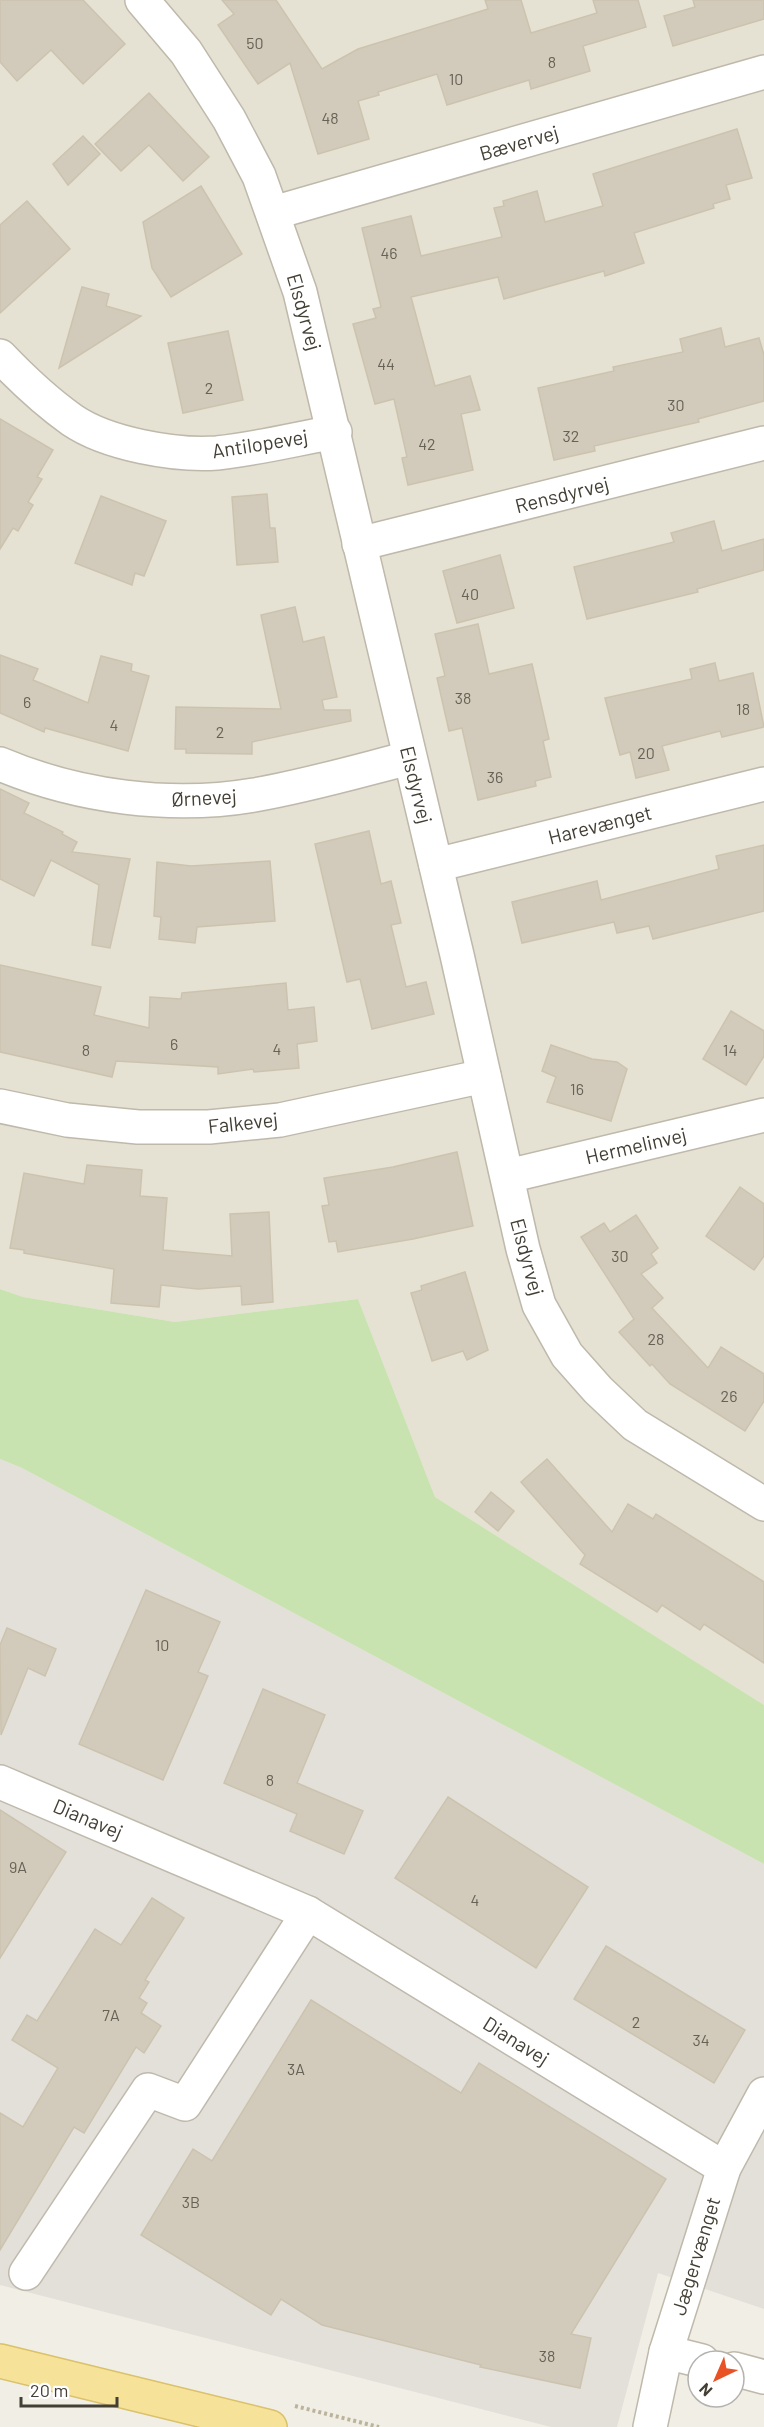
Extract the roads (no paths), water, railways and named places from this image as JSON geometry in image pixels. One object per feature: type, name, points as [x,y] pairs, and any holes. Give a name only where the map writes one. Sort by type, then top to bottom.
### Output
[{"type":"main road","points":[[0,2361],[270,2427]]},
{"type":"street","name":"Elsdyrvej","points":[[142,0],[186,52],[230,119],[259,176],[300,292],[436,865],[523,1249],[539,1305],[567,1355],[598,1390],[635,1425],[764,1504]]},
{"type":"street","name":"Bævervej","points":[[273,213],[764,72]]},
{"type":"street","name":"Antilopevej","points":[[0,356],[31,388],[74,421],[119,441],[167,451],[216,453],[334,432]]},
{"type":"street","name":"Rensdyrvej","points":[[359,543],[764,444]]},
{"type":"street","name":"Ørnevej","points":[[0,764],[60,785],[105,794],[154,800],[203,801],[253,796],[409,758]]},
{"type":"street","name":"Harevænget","points":[[436,865],[764,784]]},
{"type":"street","name":"Falkevej","points":[[0,1106],[79,1121],[138,1127],[209,1128],[280,1120],[484,1076]]},
{"type":"street","name":"Hermelinvej","points":[[508,1176],[764,1115]]},
{"type":"street","name":"Dianavej","points":[[0,1782],[308,1913],[724,2168]]},
{"type":"street","points":[[26,2273],[148,2090],[185,2104],[308,1913]]},
{"type":"street","name":"Jægervænget","points":[[650,2427],[666,2352],[724,2168],[754,2136],[764,2094]]},
{"type":"street","points":[[666,2352],[686,2357]]},
{"type":"street","points":[[746,2372],[764,2377]]}]
